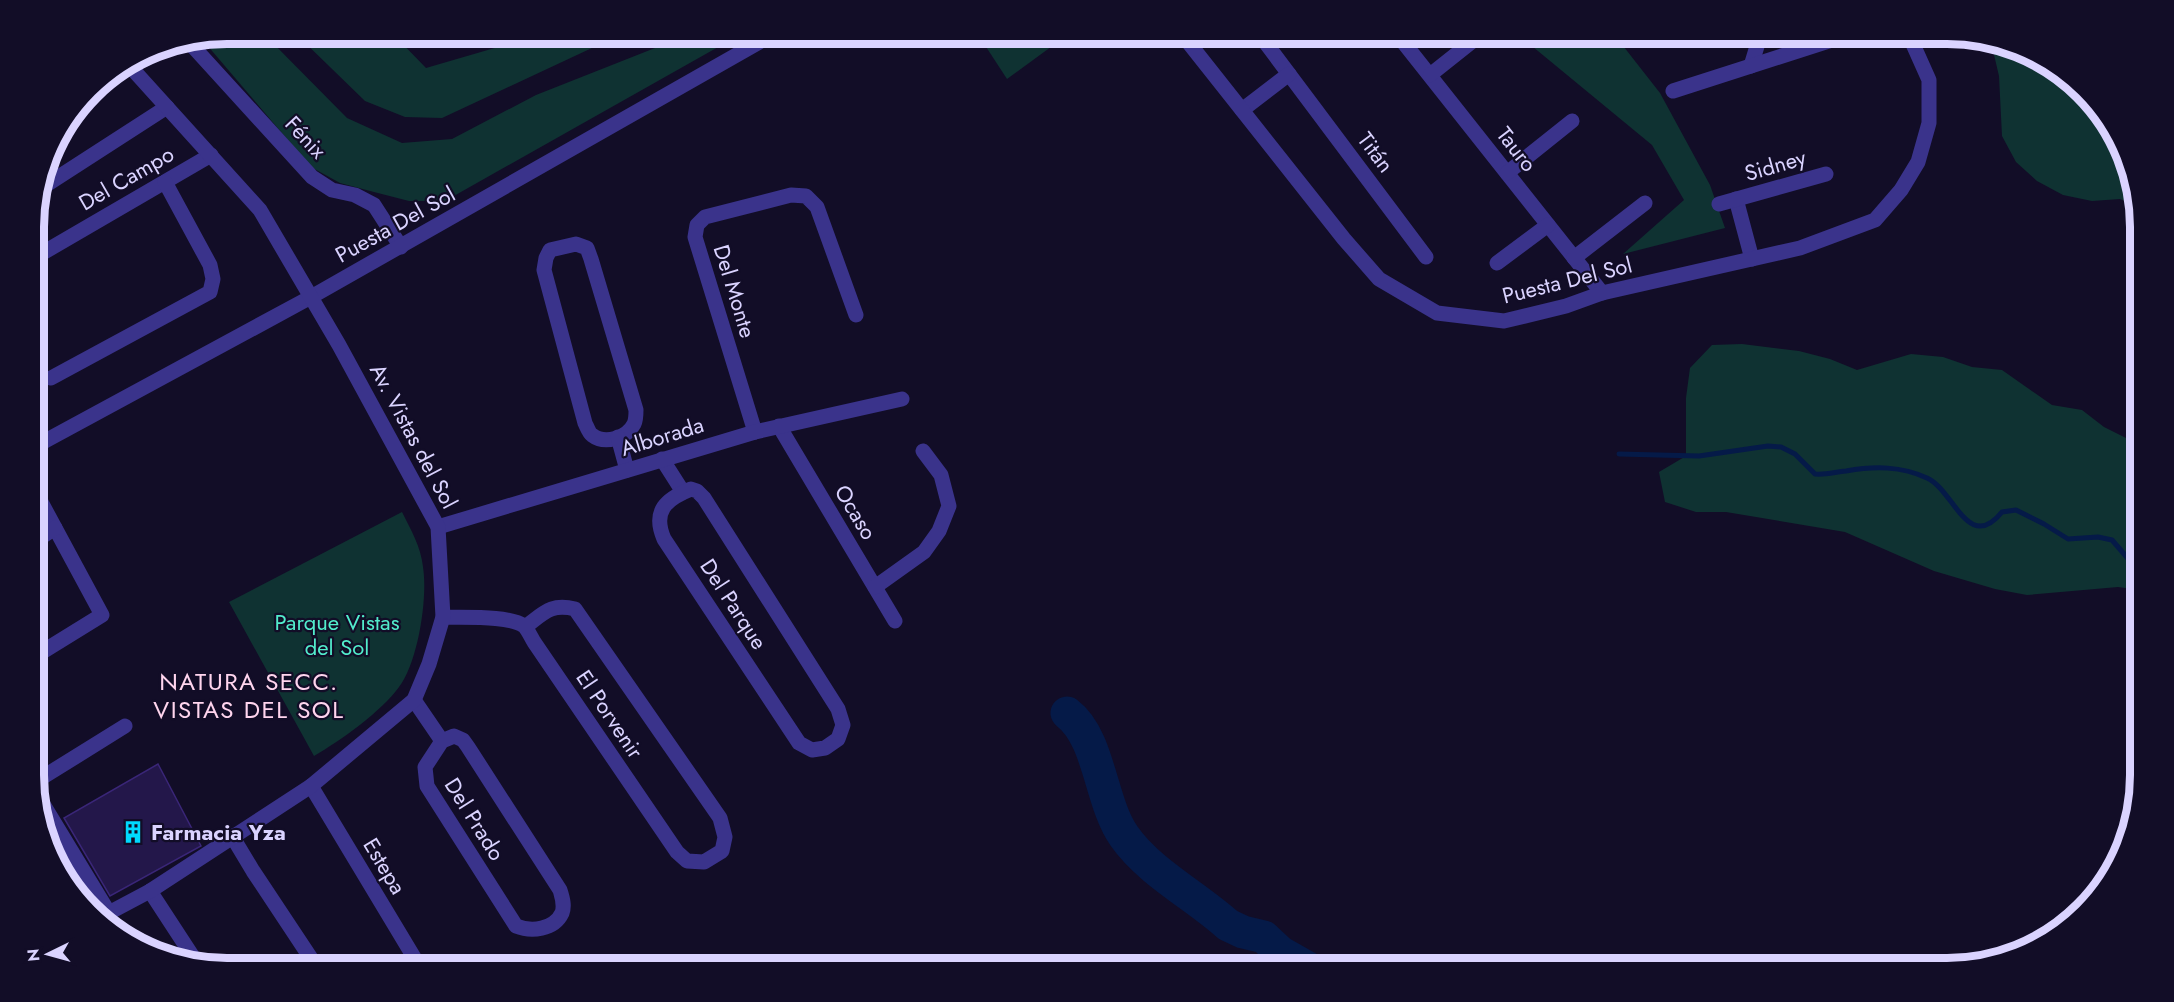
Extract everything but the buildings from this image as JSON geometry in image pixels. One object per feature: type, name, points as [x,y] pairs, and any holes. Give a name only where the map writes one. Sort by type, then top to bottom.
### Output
[{"type":"street","name":"Puesta Del Sol","points":[[44,441],[401,247],[756,44]]},
{"type":"street","name":"Puesta Del Sol","points":[[1190,44],[1379,279],[1437,313],[1504,321],[1566,306],[1602,293],[1800,248],[1875,220],[1901,190],[1918,162],[1929,123],[1929,80],[1913,44]]},
{"type":"street","name":"Titán","points":[[1266,44],[1426,257]]},
{"type":"street","name":"Tauro","points":[[1407,44],[1602,293]]},
{"type":"street","points":[[1430,75],[1469,44]]},
{"type":"street","points":[[1751,66],[1758,44]]},
{"type":"street","points":[[1673,91],[1819,44]]},
{"type":"street","name":"Fénix","points":[[194,47],[312,177],[332,190],[355,195],[374,205],[401,247]]},
{"type":"street","name":"Av. Vistas del Sol","points":[[107,914],[150,891],[311,786],[414,700],[429,664],[443,617],[438,527],[389,434],[260,210],[133,69]]},
{"type":"street","points":[[1242,110],[1289,74]]},
{"type":"street","points":[[49,183],[167,107]]},
{"type":"street","points":[[1507,173],[1572,121]]},
{"type":"street","name":"Del Campo","points":[[44,252],[211,155]]},
{"type":"street","name":"Sidney","points":[[1719,204],[1826,174]]},
{"type":"street","points":[[51,378],[210,292],[213,279],[210,265],[165,182]]},
{"type":"street","name":"Del Monte","points":[[755,432],[695,237],[697,225],[705,217],[791,195],[806,196],[818,207],[856,315]]},
{"type":"street","name":"Sidney","points":[[1736,199],[1752,259]]},
{"type":"street","points":[[1574,258],[1645,203]]},
{"type":"street","points":[[1497,263],[1548,225]]},
{"type":"street","name":"Alborada","points":[[576,244],[587,248],[636,410],[636,422],[629,431],[618,437],[604,440],[597,438],[591,435],[585,423],[544,270],[550,250],[576,244]]},
{"type":"street","name":"Alborada","points":[[438,527],[755,432],[902,399]]},
{"type":"street","name":"Ocaso","points":[[779,426],[895,621]]},
{"type":"street","points":[[618,437],[627,470]]},
{"type":"street","points":[[875,587],[924,552],[939,531],[949,506],[941,475],[923,451]]},
{"type":"street","points":[[662,459],[683,492]]},
{"type":"street","name":"Del Parque","points":[[691,489],[704,498],[838,709],[843,725],[838,739],[825,748],[812,750],[799,743],[664,539],[659,516],[665,504],[683,492],[691,489]]},
{"type":"street","points":[[44,508],[102,615],[44,651]]},
{"type":"street","points":[[44,535],[55,528]]},
{"type":"street","name":"El Porvenir","points":[[562,606],[575,609],[720,818],[725,837],[722,851],[704,862],[687,861],[677,852],[525,627],[550,608],[562,606]]},
{"type":"street","points":[[443,617],[506,620],[517,622],[525,627]]},
{"type":"street","points":[[414,700],[442,741]]},
{"type":"street","points":[[44,776],[125,726]]},
{"type":"street","name":"Del Prado","points":[[454,736],[463,740],[560,890],[563,902],[561,913],[554,922],[537,930],[527,930],[516,926],[427,786],[424,767],[442,741],[454,736]]},
{"type":"street","name":"Estepa","points":[[311,786],[414,958]]},
{"type":"street","points":[[48,814],[104,911]]},
{"type":"street","points":[[232,836],[311,958]]},
{"type":"street","points":[[150,891],[192,955]]},
{"type":"green space","points":[[274,44],[347,118],[402,143],[452,139],[536,95],[665,44],[723,44],[445,201],[409,201],[340,183],[311,167],[207,45]]},
{"type":"green space","points":[[306,44],[403,44],[426,68],[508,44],[600,44],[442,118],[405,117],[365,101]]},
{"type":"green space","points":[[984,44],[1055,44],[1007,79]]},
{"type":"green space","points":[[1529,44],[1622,44],[1660,93],[1710,185],[1725,228],[1623,254],[1684,200],[1652,145]]},
{"type":"green space","points":[[1993,49],[2018,57],[2039,68],[2077,97],[2093,115],[2117,156],[2129,203],[2120,199],[2092,201],[2063,195],[2037,181],[2016,162],[2002,136],[1999,76]]},
{"type":"green space","points":[[1742,344],[1799,351],[1830,359],[1857,370],[1911,354],[1943,357],[1972,367],[2002,370],[2052,405],[2082,410],[2104,427],[2130,440],[2130,589],[2118,587],[2027,595],[1995,589],[1934,571],[1845,532],[1726,512],[1696,512],[1665,502],[1659,472],[1686,456],[1686,398],[1690,368],[1712,345]]},
{"type":"green space","name":"Parque Vistas del Sol","points":[[402,512],[420,552],[424,580],[420,629],[406,676],[382,706],[348,734],[314,756],[229,602]]},
{"type":"waterway","points":[[1619,454],[1699,456],[1768,446],[1781,447],[1795,454],[1815,474],[1857,469],[1898,469],[1927,478],[1937,485],[1970,523],[1980,526],[1990,523],[2002,512],[2016,510],[2068,539],[2098,537],[2112,540],[2130,561]]},
{"type":"waterway","points":[[1067,713],[1078,724],[1086,738],[1116,822],[1134,849],[1159,872],[1228,925],[1243,932],[1264,937],[1280,952],[1291,958]]},
{"type":"place","name":"Farmacia Yza","points":[[133,832]]},
{"type":"district","name":"NATURA SECC. VISTAS DEL SOL","points":[[249,695]]}]
